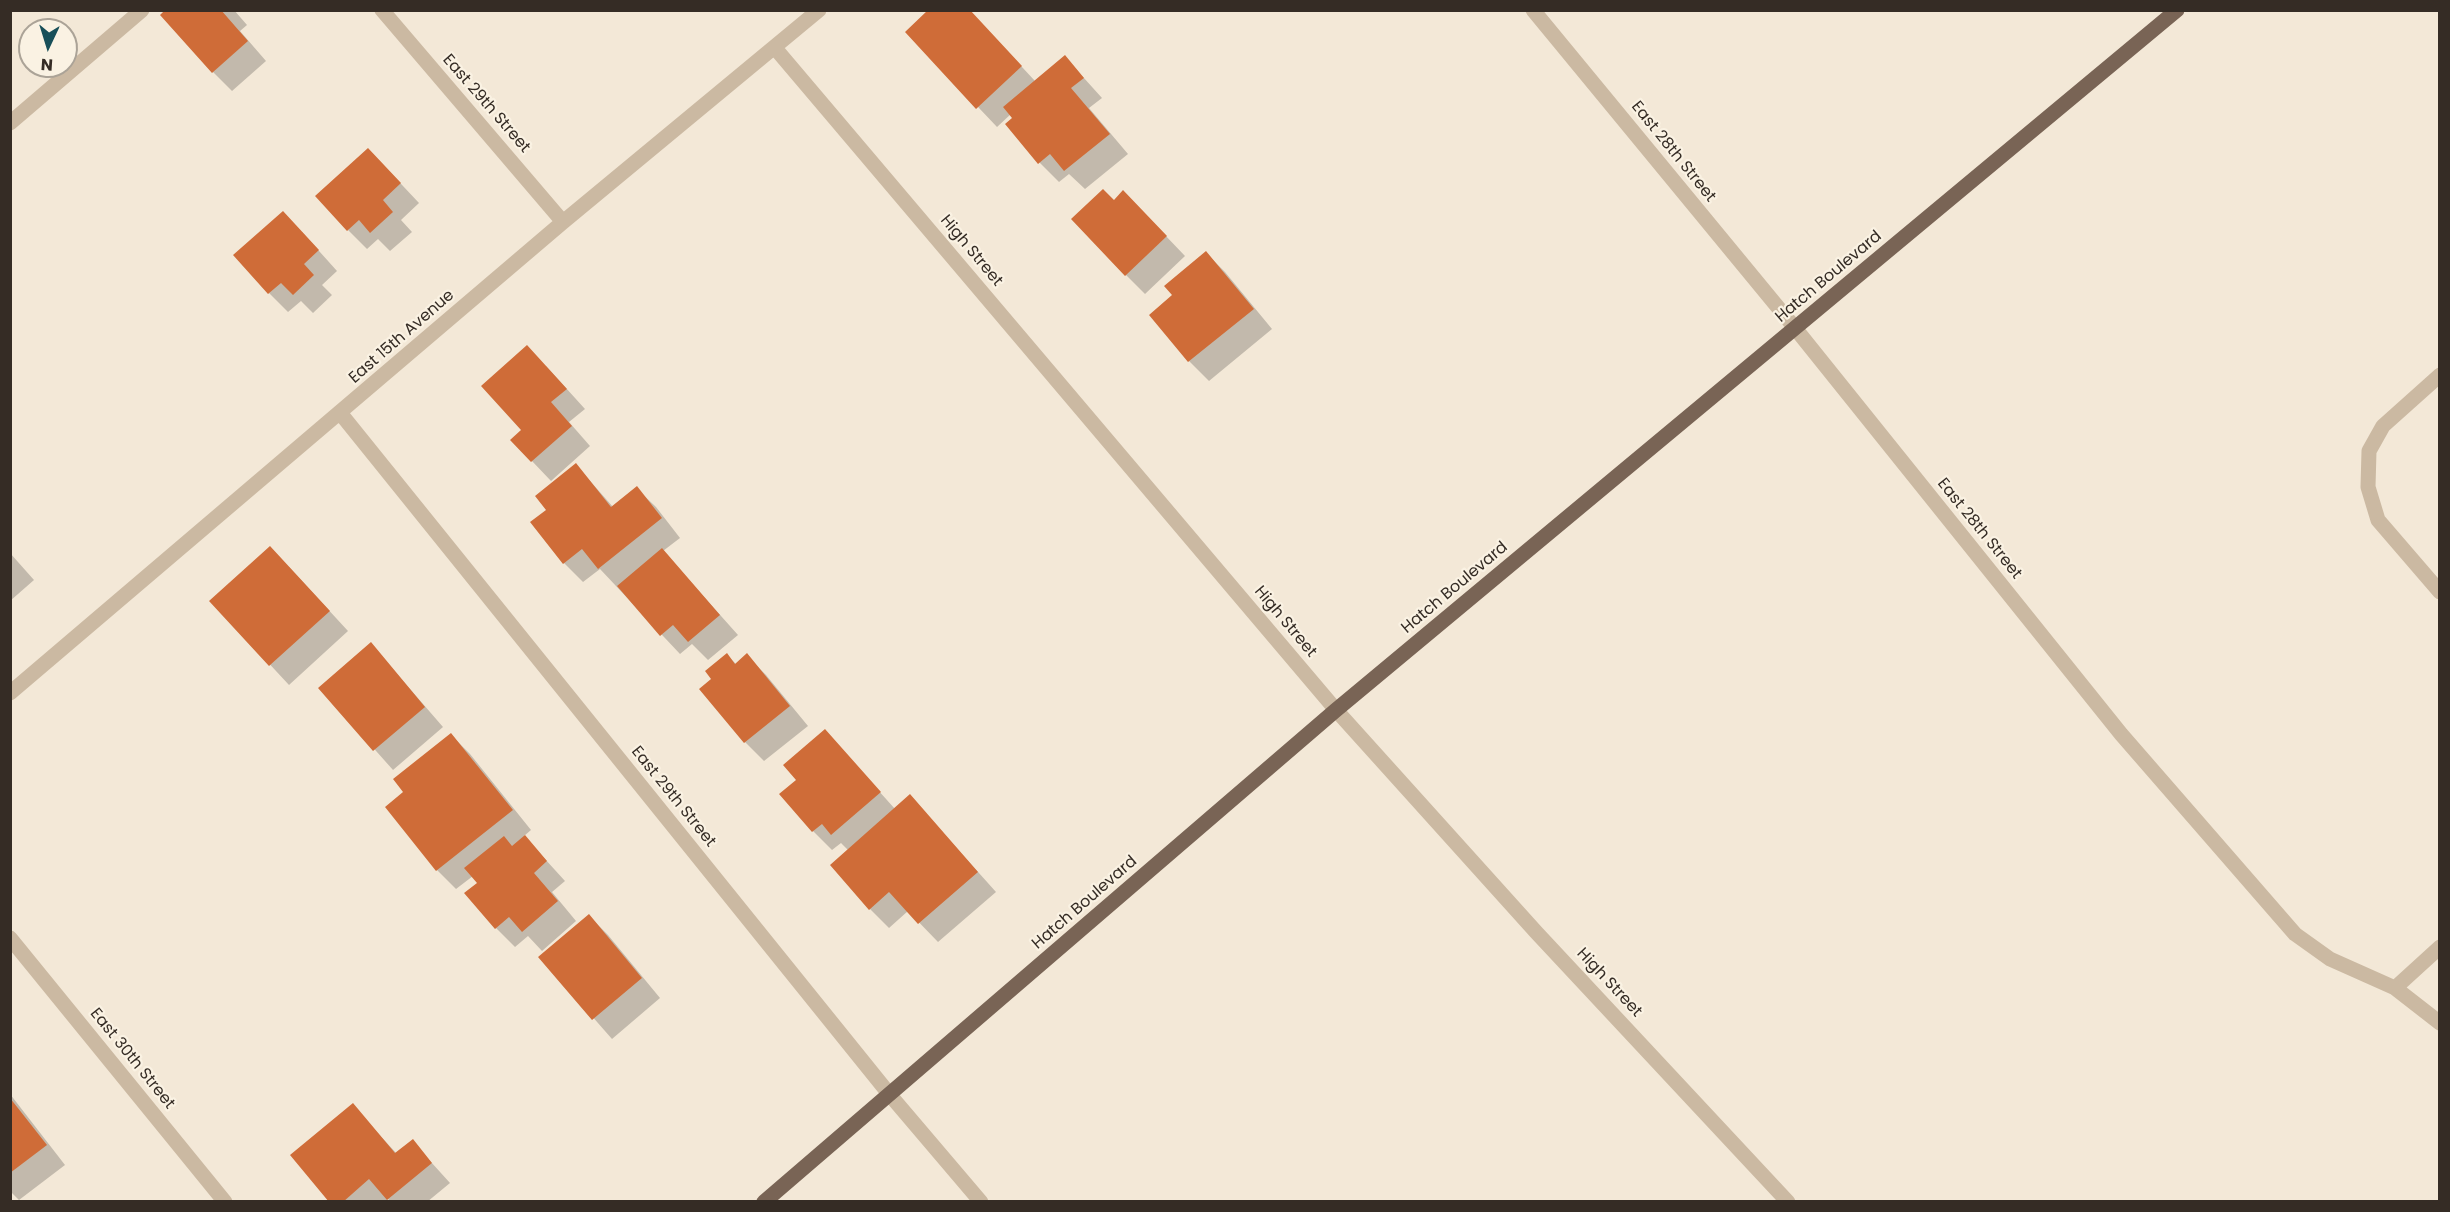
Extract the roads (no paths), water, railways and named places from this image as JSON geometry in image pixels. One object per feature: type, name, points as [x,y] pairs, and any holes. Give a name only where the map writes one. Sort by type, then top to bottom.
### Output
[{"type":"main road","name":"Hatch Boulevard","points":[[764,1202],[1336,710],[2177,10]]},
{"type":"street","points":[[10,123],[142,10]]},
{"type":"street","name":"East 29th Street","points":[[382,10],[563,222]]},
{"type":"street","name":"East 15th Avenue","points":[[10,693],[563,222],[819,10]]},
{"type":"street","name":"East 28th Street","points":[[1533,10],[1795,328],[2121,734],[2295,934],[2330,959],[2395,988],[2439,1023]]},
{"type":"street","name":"High Street","points":[[775,48],[1336,710],[1536,932],[1788,1202]]},
{"type":"street","points":[[2439,375],[2383,426],[2369,451],[2368,487],[2378,520],[2439,592]]},
{"type":"street","name":"East 29th Street","points":[[340,414],[890,1095],[981,1202]]},
{"type":"street","name":"East 30th Street","points":[[10,938],[225,1202]]},
{"type":"street","points":[[2395,988],[2439,948]]}]
